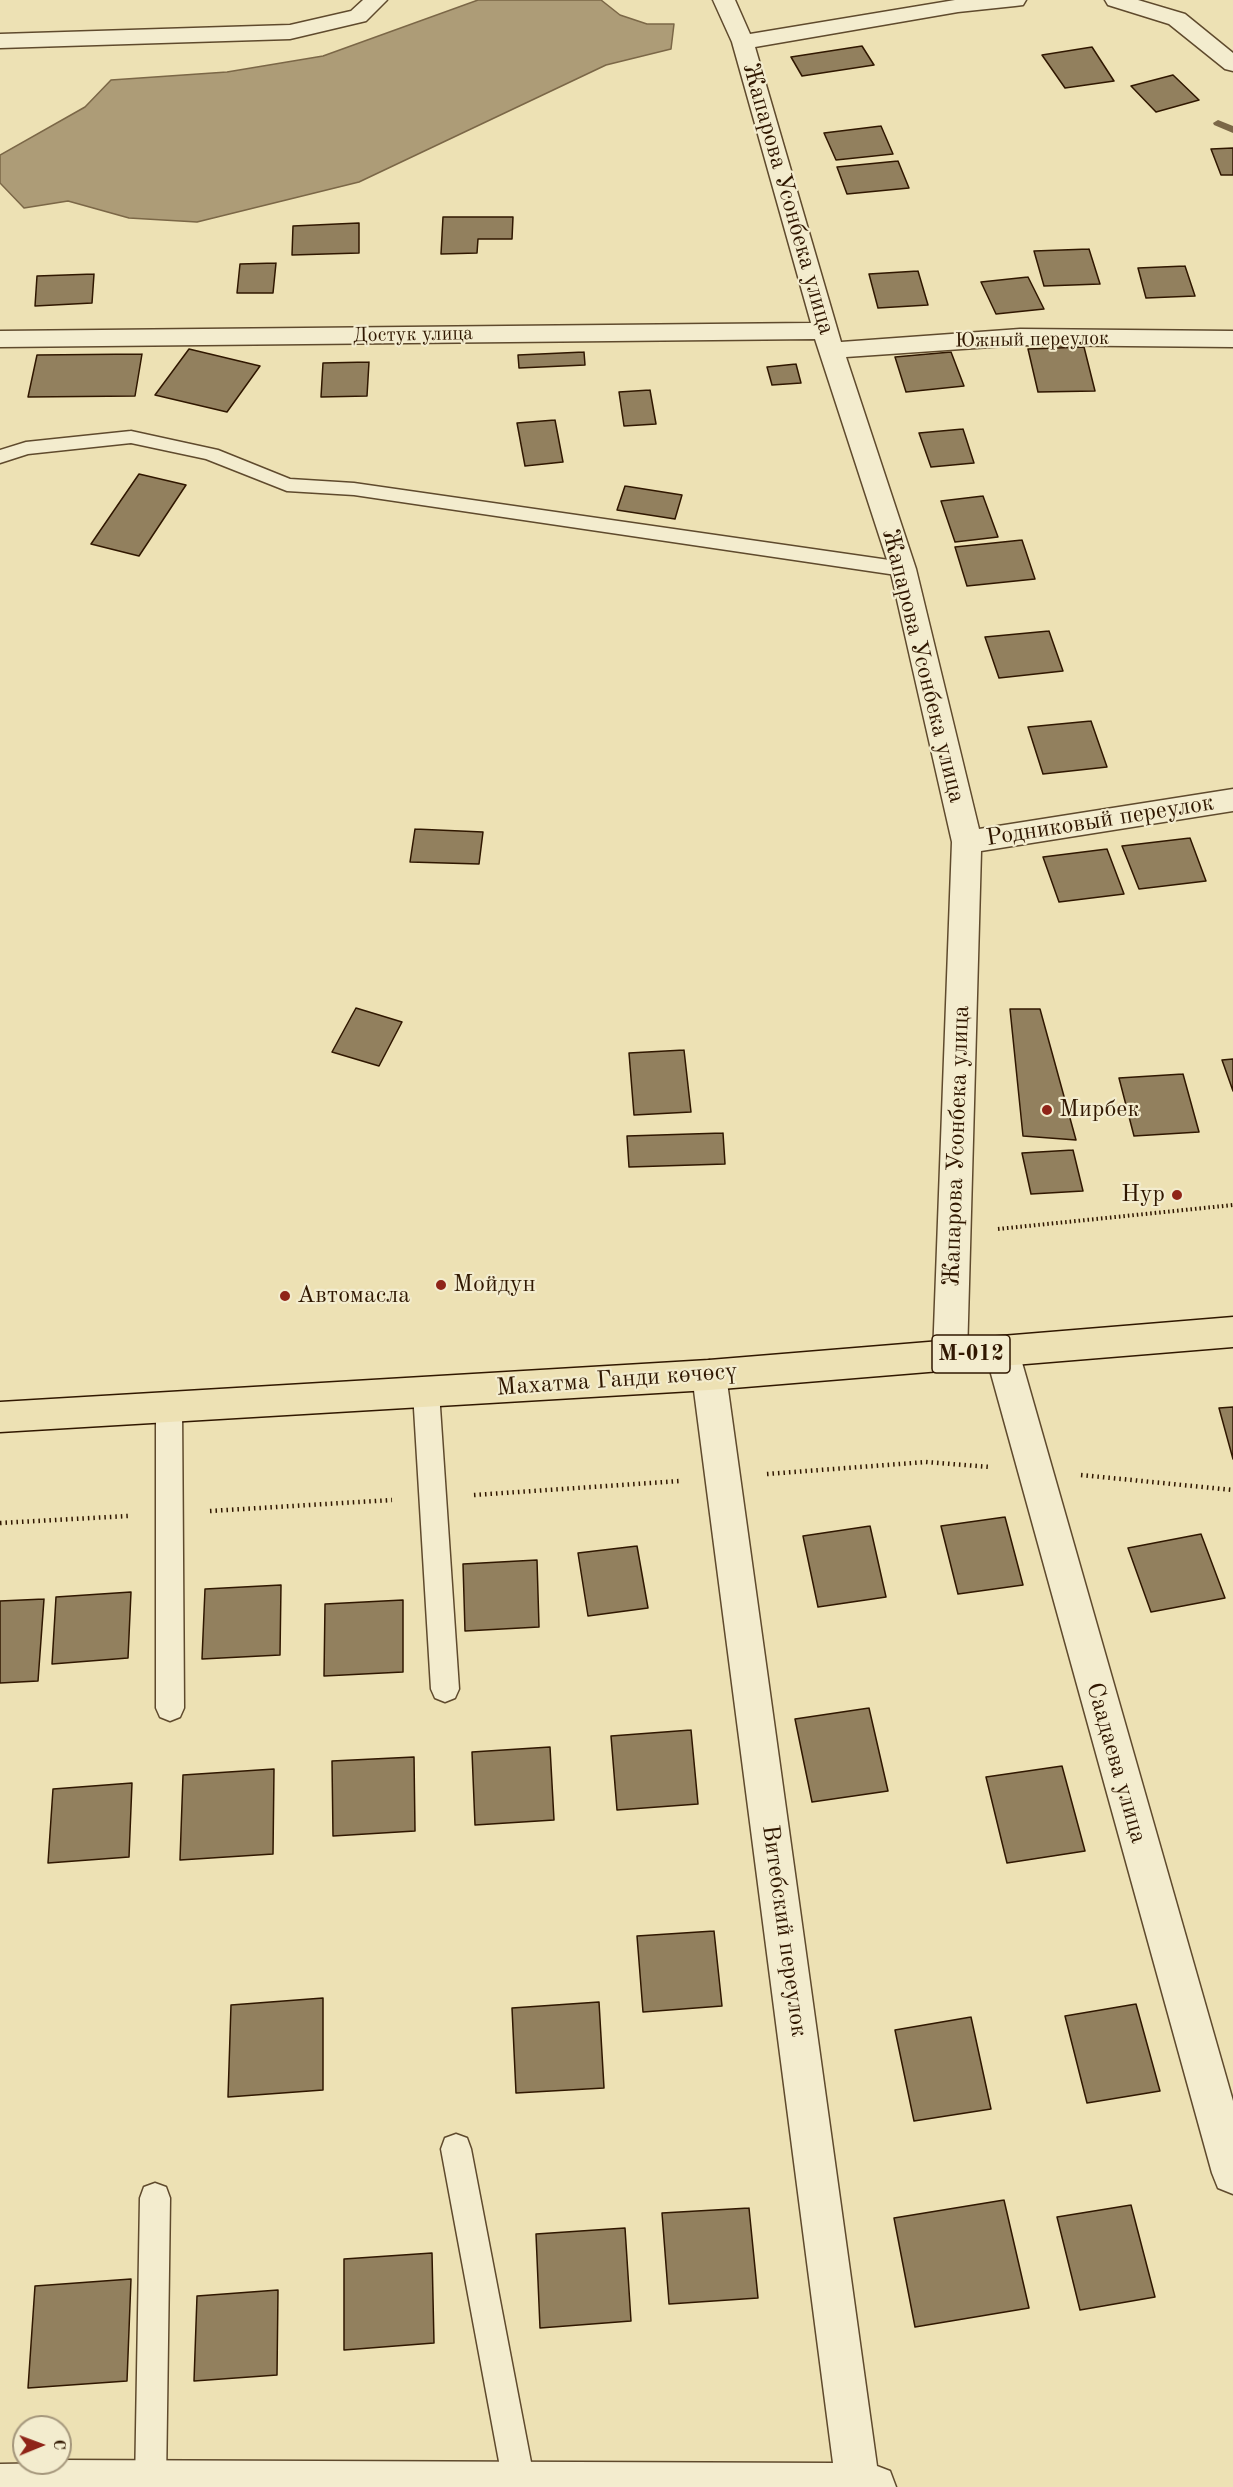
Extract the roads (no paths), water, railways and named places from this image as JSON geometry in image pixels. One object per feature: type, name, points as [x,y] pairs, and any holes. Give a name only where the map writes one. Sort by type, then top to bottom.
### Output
[{"type":"main road","name":"Махатма Ганди көчөсү","points":[[0,1417],[709,1376],[1233,1332]]},
{"type":"street","points":[[0,41],[290,32],[358,16],[376,0]]},
{"type":"street","name":"Жапарова Усонбека улица","points":[[724,0],[744,42],[828,340],[903,569],[968,842],[950,1356]]},
{"type":"street","points":[[744,42],[958,6],[1015,0]]},
{"type":"street","points":[[1116,0],[1177,19],[1233,64]]},
{"type":"street","name":"Южный переулок","points":[[828,340],[1020,337],[1233,339]]},
{"type":"street","name":"Достук улица","points":[[0,339],[828,340]]},
{"type":"street","name":"Родниковый переулок","points":[[968,842],[1233,800]]},
{"type":"street","name":"Саадаева улица","points":[[1002,1352],[1233,2173]]},
{"type":"street","name":"Витебский переулок","points":[[709,1376],[863,2486]]},
{"type":"street","points":[[0,2486],[47,2482],[863,2486]]},
{"type":"lane","points":[[0,457],[26,447],[131,437],[211,454],[287,485],[354,489],[903,569]]},
{"type":"lane","points":[[426,1392],[445,1689]]},
{"type":"lane","points":[[169,1407],[170,1708]]},
{"type":"lane","points":[[456,2149],[519,2483]]},
{"type":"lane","points":[[150,2483],[155,2198]]},
{"type":"waterway","points":[[1218,123],[1233,130]]},
{"type":"place","name":"Мирбек","points":[[1047,1110]]},
{"type":"place","name":"Нур","points":[[1177,1195]]},
{"type":"place","name":"Мойдун","points":[[441,1285]]},
{"type":"place","name":"Автомасла","points":[[285,1296]]}]
